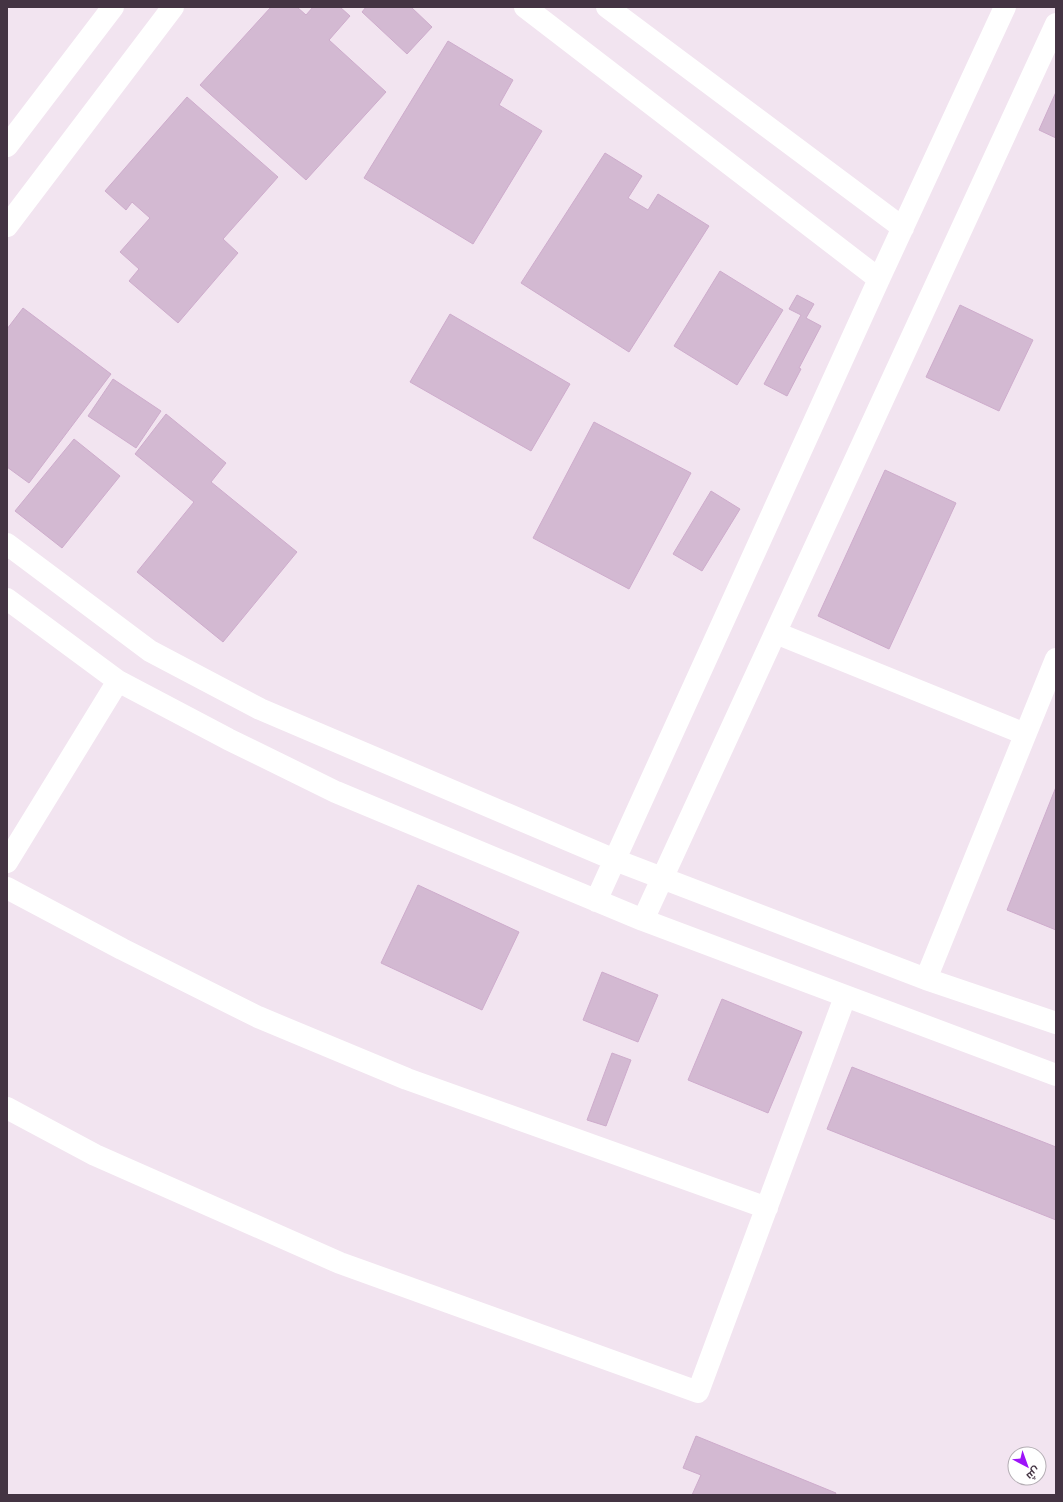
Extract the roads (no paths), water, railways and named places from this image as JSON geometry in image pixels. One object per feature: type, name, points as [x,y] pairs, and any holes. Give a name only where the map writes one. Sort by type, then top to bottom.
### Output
[{"type":"street","points":[[7,146],[113,7]]},
{"type":"street","points":[[7,226],[173,7]]},
{"type":"street","points":[[525,7],[879,279]]},
{"type":"street","points":[[607,7],[902,228]]},
{"type":"street","points":[[596,902],[902,228],[1005,7]]},
{"type":"street","points":[[644,920],[1056,24]]},
{"type":"street","points":[[7,544],[150,651],[260,709],[615,860],[926,979],[1056,1023]]},
{"type":"street","points":[[7,599],[118,681],[228,739],[336,792],[596,902],[845,997],[1056,1075]]},
{"type":"street","points":[[776,633],[1025,734]]},
{"type":"street","points":[[926,979],[1056,659]]},
{"type":"street","points":[[7,862],[118,681]]},
{"type":"street","points":[[7,888],[122,949],[265,1020],[407,1079],[767,1208]]},
{"type":"street","points":[[7,1108],[96,1155],[340,1263],[698,1392],[845,997]]}]
